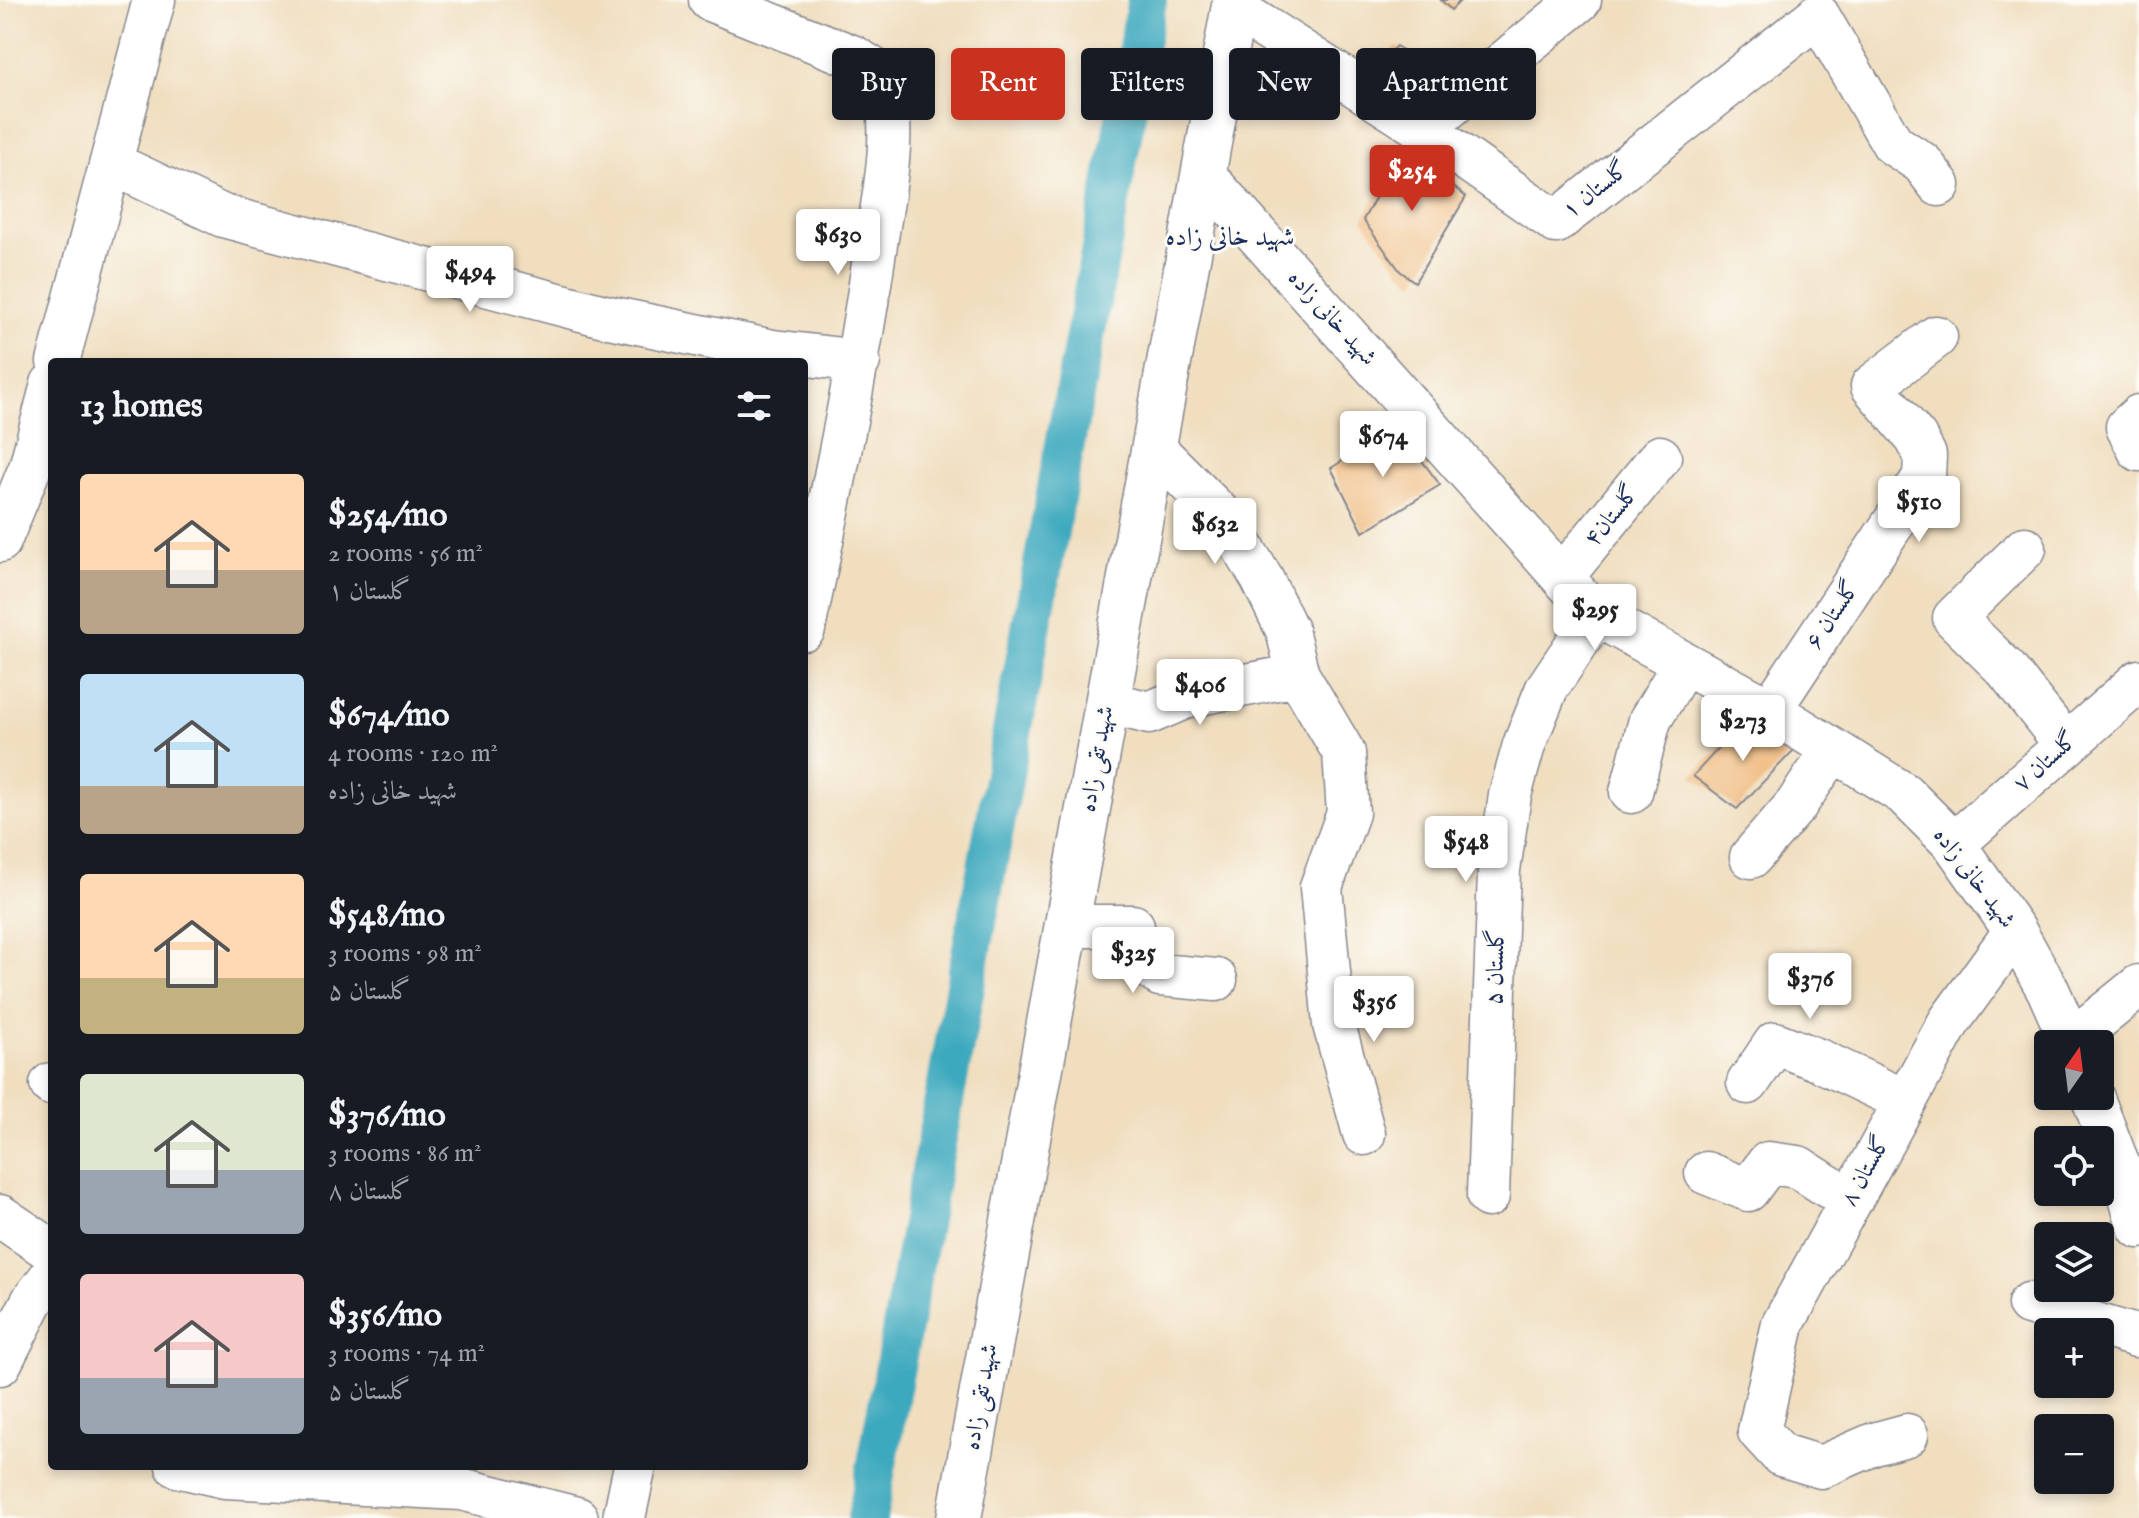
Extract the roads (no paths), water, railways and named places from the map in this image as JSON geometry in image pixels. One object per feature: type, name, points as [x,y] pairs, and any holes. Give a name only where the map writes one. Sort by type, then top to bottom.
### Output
[{"type":"main road","name":"شهید تقی زاده","points":[[959,1518],[1234,4]]},
{"type":"street","points":[[59,358],[154,0]]},
{"type":"street","points":[[710,0],[854,57],[883,75],[890,103],[890,152],[859,361],[808,610]]},
{"type":"street","points":[[1423,129],[1580,0]]},
{"type":"street","name":"گلستان ۱","points":[[1234,4],[1423,129],[1556,222],[1818,15],[1893,144],[1922,163],[1939,185]]},
{"type":"street","points":[[111,163],[223,216],[604,316],[773,351],[859,361]]},
{"type":"street","name":"شهید خانی زاده","points":[[1203,174],[1596,615],[1770,710],[1904,794],[1954,844],[2015,931],[2066,1030]]},
{"type":"street","name":"گلستان ۶","points":[[1770,710],[1924,477],[1925,455],[1916,438],[1872,386],[1936,337]]},
{"type":"street","points":[[0,541],[41,473],[48,416]]},
{"type":"street","points":[[1154,448],[1227,521],[1262,579],[1287,630],[1298,675],[1344,753],[1348,813],[1321,887],[1334,1025],[1364,1134]]},
{"type":"street","name":"گلستان۴","points":[[1563,576],[1660,457]]},
{"type":"street","points":[[2025,548],[1954,618],[2006,669],[2066,745]]},
{"type":"street","name":"گلستان ۵","points":[[1488,1196],[1499,870],[1510,795],[1524,745],[1547,688],[1596,615]]},
{"type":"street","points":[[1631,792],[1650,720],[1684,663]]},
{"type":"street","points":[[1107,702],[1149,713],[1189,696],[1298,675]]},
{"type":"street","name":"گلستان ٧","points":[[1954,844],[2139,681]]},
{"type":"street","points":[[1751,857],[1796,805],[1833,750]]},
{"type":"street","points":[[1067,926],[1133,926],[1132,952],[1160,975],[1216,980]]},
{"type":"street","name":"گلستان ۸","points":[[1907,1435],[1874,1444],[1821,1467],[1781,1455],[1759,1431],[1783,1324],[1949,1022],[2015,931]]},
{"type":"street","points":[[2086,1030],[2139,986]]},
{"type":"street","points":[[1748,1083],[1775,1043],[1905,1101]]},
{"type":"street","points":[[2099,1110],[2131,1170],[2139,1227]]},
{"type":"street","points":[[1706,1173],[1748,1190],[1768,1163],[1798,1167],[1829,1187],[1853,1196]]},
{"type":"street","points":[[0,1216],[48,1248]]},
{"type":"street","points":[[0,1364],[33,1300],[48,1280]]},
{"type":"street","points":[[2029,1304],[2138,1344]]},
{"type":"street","points":[[194,1470],[225,1477],[461,1489],[577,1518]]},
{"type":"street","points":[[624,1518],[634,1470]]},
{"type":"waterway","points":[[867,1518],[1147,0]]},
{"type":"district","name":"شهید خانی زاده","points":[[1230,237]]}]
